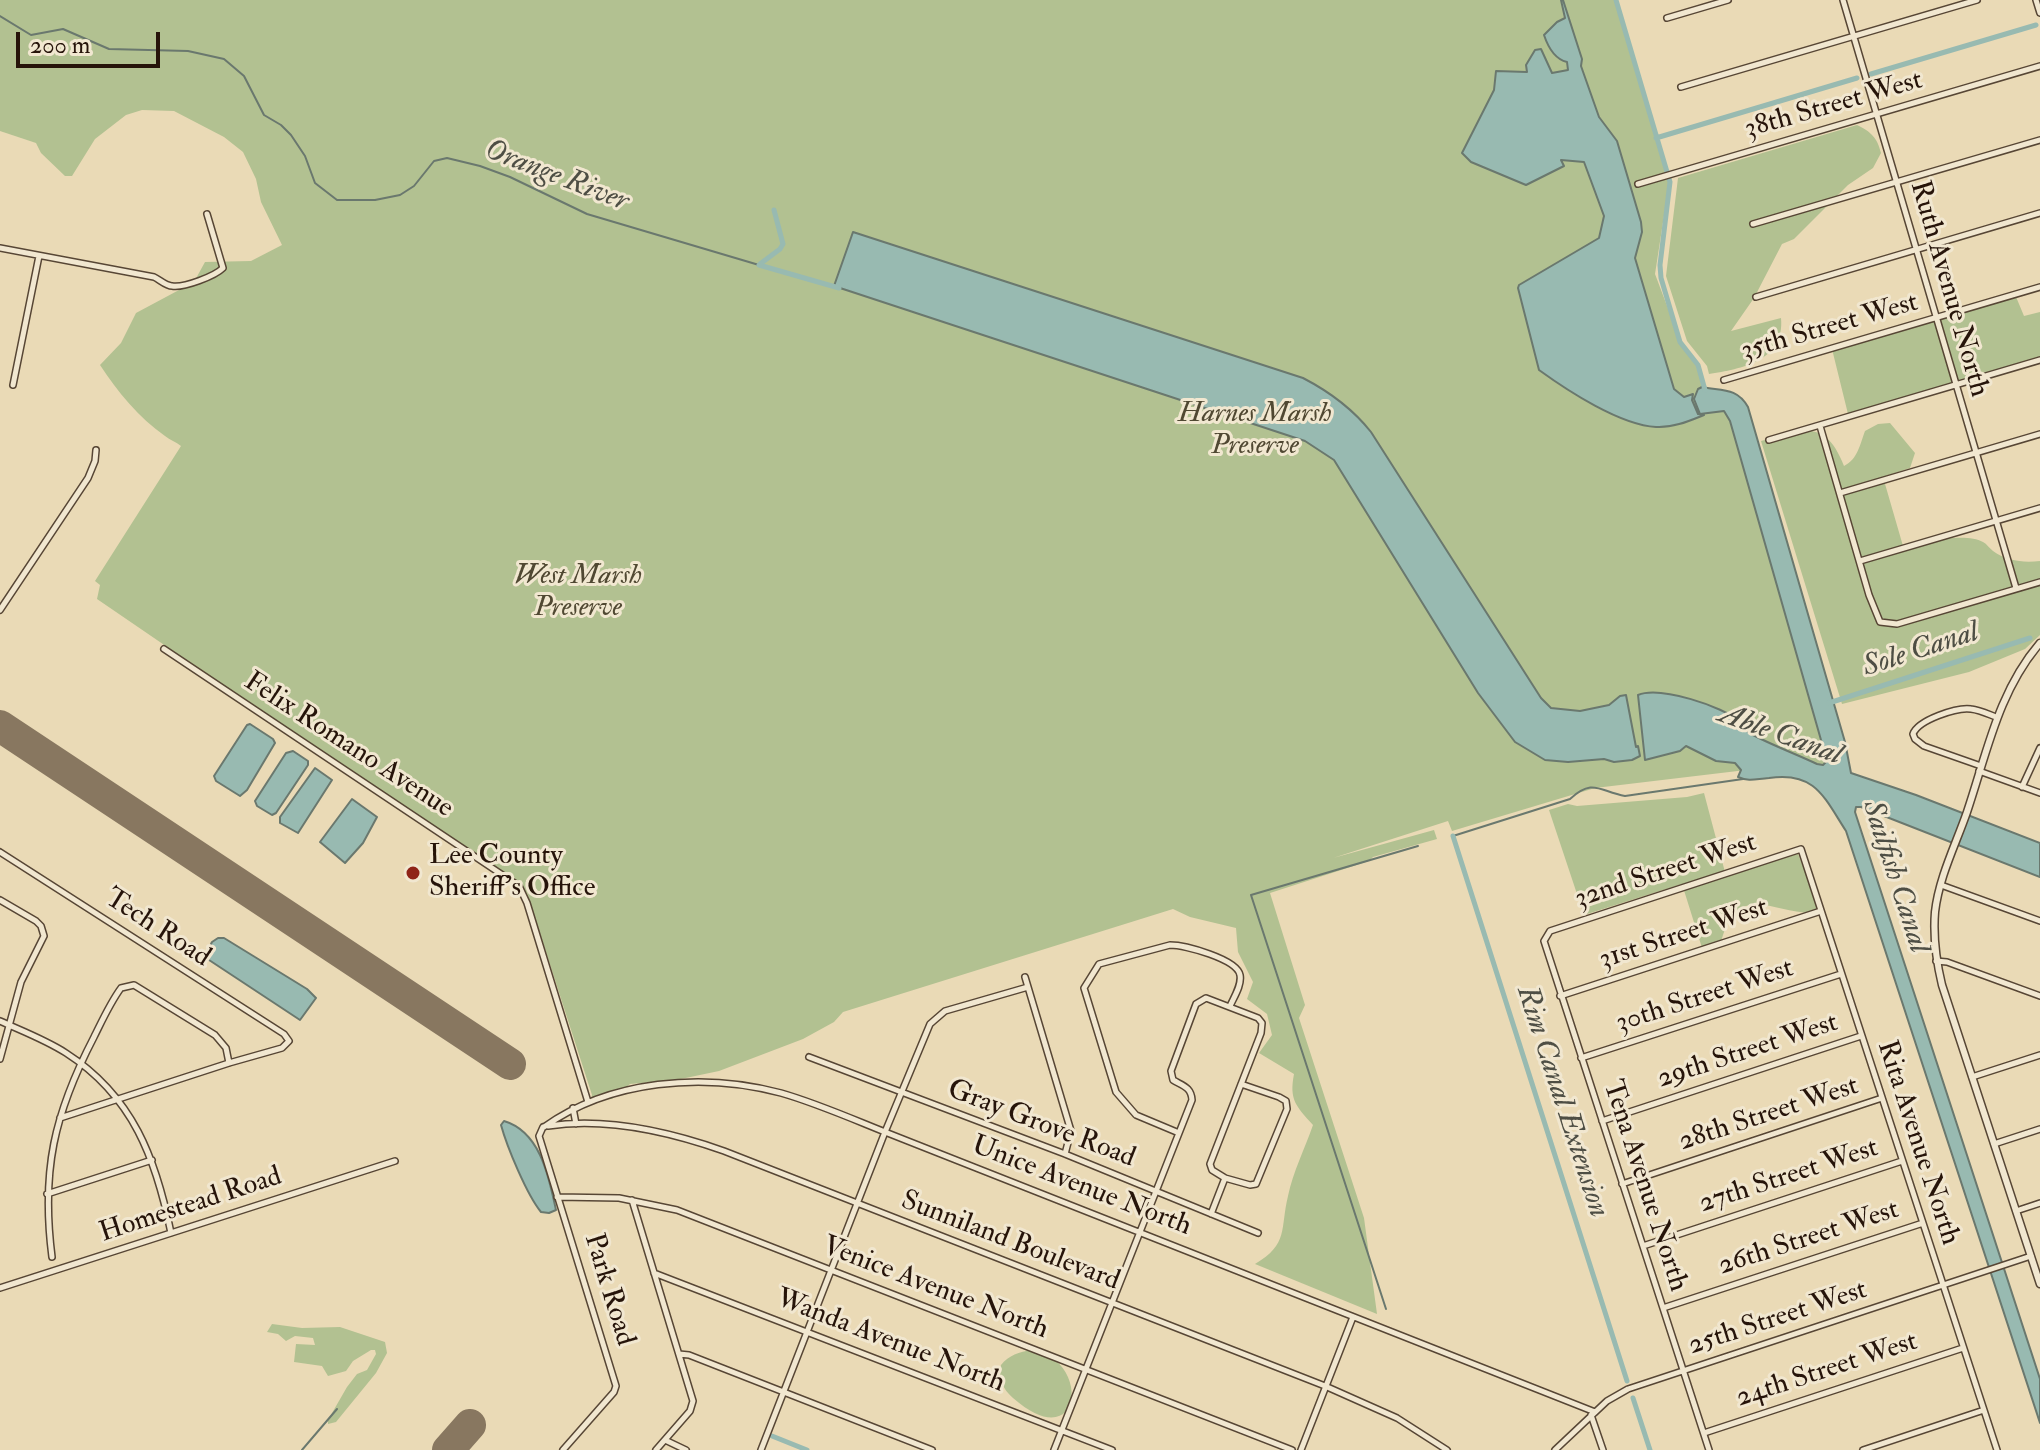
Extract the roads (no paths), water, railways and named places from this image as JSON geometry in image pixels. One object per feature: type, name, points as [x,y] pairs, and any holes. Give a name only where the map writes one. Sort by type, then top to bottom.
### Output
[{"type":"street","points":[[1667,18],[1728,0]]},
{"type":"street","name":"Ruth Avenue North","points":[[1843,0],[2016,588]]},
{"type":"street","points":[[1681,87],[1977,0]]},
{"type":"street","points":[[2036,0],[2040,13]]},
{"type":"street","name":"38th Street West","points":[[1638,184],[2040,66]]},
{"type":"street","points":[[1753,224],[2040,140]]},
{"type":"street","points":[[1756,297],[2040,213]]},
{"type":"street","points":[[0,248],[154,277],[168,285],[178,286],[215,275],[223,268],[207,214]]},
{"type":"street","points":[[13,385],[39,256]]},
{"type":"street","name":"35th Street West","points":[[1724,380],[2040,287]]},
{"type":"street","points":[[1769,440],[2040,360]]},
{"type":"street","points":[[1820,426],[1880,622],[1897,624],[2040,582]]},
{"type":"street","points":[[1840,493],[2040,434]]},
{"type":"street","points":[[0,610],[88,478],[96,450]]},
{"type":"street","points":[[1860,561],[2040,508]]},
{"type":"street","points":[[2039,1280],[1936,961],[1934,928],[1941,885],[1996,717],[2014,680],[2040,643]]},
{"type":"street","name":"Felix Romano Avenue","points":[[164,649],[519,886],[525,896],[588,1102]]},
{"type":"street","points":[[1996,717],[1964,709],[1923,722],[1913,734],[1919,743],[2040,793]]},
{"type":"street","points":[[2022,787],[2040,748]]},
{"type":"street","name":"Rita Avenue North","points":[[1801,849],[1997,1450]]},
{"type":"street","name":"32nd Street West","points":[[1545,934],[1801,849]]},
{"type":"street","name":"Tech Road","points":[[0,852],[284,1034],[289,1041],[282,1048],[229,1063]]},
{"type":"street","points":[[1941,885],[2040,921]]},
{"type":"street","points":[[0,900],[41,926],[44,936],[23,976],[0,1059]]},
{"type":"street","name":"31st Street West","points":[[1560,996],[1821,911]]},
{"type":"street","name":"Tena Avenue North","points":[[1545,934],[1544,946],[1709,1450]]},
{"type":"street","points":[[1179,1133],[1136,1115],[1116,1092],[1084,988],[1099,964],[1170,945],[1181,945],[1231,964],[1238,970],[1241,979],[1230,1006]]},
{"type":"street","points":[[1936,961],[1947,962],[2040,996]]},
{"type":"street","name":"30th Street West","points":[[1581,1058],[1841,974]]},
{"type":"street","points":[[1025,977],[1071,1131],[1065,1154]]},
{"type":"street","points":[[52,1257],[47,1194],[60,1118],[68,1088],[117,993],[127,985],[143,989],[215,1035],[226,1048],[229,1063],[60,1118]]},
{"type":"street","points":[[761,1450],[930,1024],[945,1011],[1028,987]]},
{"type":"street","points":[[1054,1450],[1192,1100],[1187,1087],[1173,1080],[1171,1071],[1196,1004],[1206,998],[1258,1018],[1262,1023],[1261,1033],[1241,1084],[1210,1164],[1212,1170],[1225,1178],[1250,1185],[1256,1184],[1287,1109],[1286,1101],[1279,1097],[1241,1084]]},
{"type":"street","points":[[0,1021],[57,1047],[80,1063],[117,1099],[137,1128],[152,1160],[171,1233]]},
{"type":"street","name":"29th Street West","points":[[1602,1121],[1861,1036]]},
{"type":"street","points":[[1972,1077],[2040,1055]]},
{"type":"street","name":"Gray Grove Road","points":[[809,1057],[1065,1154],[1258,1233]]},
{"type":"street","name":"Unice Avenue North","points":[[544,1127],[588,1102],[656,1085],[722,1083],[787,1095],[1593,1413]]},
{"type":"street","name":"28th Street West","points":[[1622,1184],[1882,1098]]},
{"type":"street","points":[[573,1108],[576,1124]]},
{"type":"street","name":"Sunniland Boulevard","points":[[544,1127],[576,1124],[633,1128],[683,1138],[724,1151],[1325,1386],[1397,1418],[1447,1450]]},
{"type":"street","name":"Park Road","points":[[544,1127],[539,1136],[616,1386],[563,1450]]},
{"type":"street","points":[[1994,1144],[2040,1129]]},
{"type":"street","points":[[47,1194],[152,1160]]},
{"type":"street","name":"Homestead Road","points":[[0,1288],[395,1161]]},
{"type":"street","name":"27th Street West","points":[[1643,1246],[1902,1161]]},
{"type":"street","points":[[1211,1214],[1225,1178]]},
{"type":"street","name":"Venice Avenue North","points":[[557,1197],[632,1200],[677,1210],[1292,1450]]},
{"type":"street","points":[[632,1200],[693,1407],[656,1450]]},
{"type":"street","points":[[2016,1211],[2040,1203]]},
{"type":"street","name":"26th Street West","points":[[1663,1308],[1923,1223]]},
{"type":"street","name":"25th Street West","points":[[1555,1450],[1612,1397],[1628,1389],[2031,1256]]},
{"type":"street","name":"Wanda Avenue North","points":[[654,1273],[1112,1450]]},
{"type":"street","points":[[1301,1450],[1353,1317]]},
{"type":"street","name":"24th Street West","points":[[1704,1433],[1963,1348]]},
{"type":"street","points":[[679,1354],[689,1355],[932,1450]]},
{"type":"street","points":[[1863,1450],[1984,1410]]},
{"type":"street","points":[[1593,1413],[1603,1450]]},
{"type":"street","points":[[665,1440],[686,1450]]},
{"type":"water","points":[[1561,0],[1599,117],[1617,141],[1641,222],[1642,232],[1635,258],[1674,389],[1684,397],[1693,394],[1692,400],[1698,414],[1704,415],[1681,424],[1642,425],[1611,414],[1539,370],[1518,288],[1599,238],[1604,216],[1584,162],[1561,160],[1564,166],[1526,185],[1471,162],[1462,153],[1494,90],[1496,71],[1527,72],[1526,65],[1535,50],[1541,49],[1552,73],[1568,70],[1567,62],[1552,52],[1544,35],[1565,18]]},
{"type":"water","points":[[853,232],[1303,378],[1331,395],[1371,432],[1541,698],[1551,708],[1580,711],[1609,705],[1626,695],[1640,756],[1614,762],[1604,759],[1545,760],[1515,742],[1478,693],[1334,460],[1305,441],[834,286]]},
{"type":"water","points":[[1702,387],[1734,393],[1748,407],[1845,742],[1851,773],[2040,843],[2040,877],[1861,807],[1856,807],[1855,812],[2040,1379],[2040,1423],[1846,831],[1824,797],[1808,783],[1797,779],[1742,779],[1738,777],[1741,770],[1735,763],[1716,761],[1686,746],[1680,751],[1645,760],[1638,695],[1661,693],[1706,704],[1732,716],[1749,732],[1769,743],[1817,764],[1823,765],[1827,761],[1730,421],[1724,411],[1700,414],[1694,399]]},
{"type":"water","points":[[250,724],[275,743],[247,790],[240,796],[216,781],[214,776]]},
{"type":"water","points":[[293,751],[308,761],[308,765],[272,815],[257,806],[255,801],[286,753]]},
{"type":"water","points":[[315,768],[332,780],[298,833],[280,823],[280,817]]},
{"type":"water","points":[[352,799],[377,817],[363,843],[345,863],[320,842]]},
{"type":"water","points":[[224,938],[307,989],[316,998],[300,1020],[206,958],[212,942]]},
{"type":"water","points":[[504,1121],[527,1135],[535,1146],[546,1171],[556,1210],[541,1212],[530,1194],[504,1134],[501,1125]]},
{"type":"waterway","points":[[1616,0],[1670,182],[1661,278],[1680,342],[1698,365],[1705,390]]},
{"type":"waterway","name":"Orange River","points":[[0,16],[31,35],[63,29],[109,49],[188,51],[224,59],[244,76],[264,115],[291,135],[305,156],[315,183],[337,200],[375,200],[400,195],[414,186],[434,161],[447,158],[510,177],[587,214],[759,265]]},
{"type":"waterway","name":"Sole Canal","points":[[1871,74],[2036,25]]},
{"type":"waterway","name":"Sole Canal","points":[[1656,138],[1857,78]]},
{"type":"waterway","points":[[760,264],[783,244],[774,210]]},
{"type":"waterway","points":[[759,265],[839,288]]},
{"type":"waterway","name":"Sole Canal","points":[[1829,703],[2030,638]]},
{"type":"waterway","points":[[1453,836],[1570,799],[1585,789],[1596,788],[1625,796],[1743,779]]},
{"type":"waterway","name":"Rim Canal Extension","points":[[1453,836],[1627,1381]]},
{"type":"waterway","points":[[1386,1309],[1251,895],[1418,846]]},
{"type":"waterway","name":"Rim Canal Extension","points":[[1633,1398],[1650,1450]]},
{"type":"waterway","points":[[302,1450],[337,1409]]},
{"type":"waterway","points":[[772,1436],[807,1450]]},
{"type":"place","name":"Lee County Sheriff's Office","points":[[413,873]]},
{"type":"park label","name":"Harnes Marsh Preserve","points":[[1255,431]]},
{"type":"park label","name":"West Marsh Preserve","points":[[578,593]]},
{"type":"water label","name":"Able Canal","points":[[1780,736]]},
{"type":"water label","name":"Sailfish Canal","points":[[1894,877]]}]
